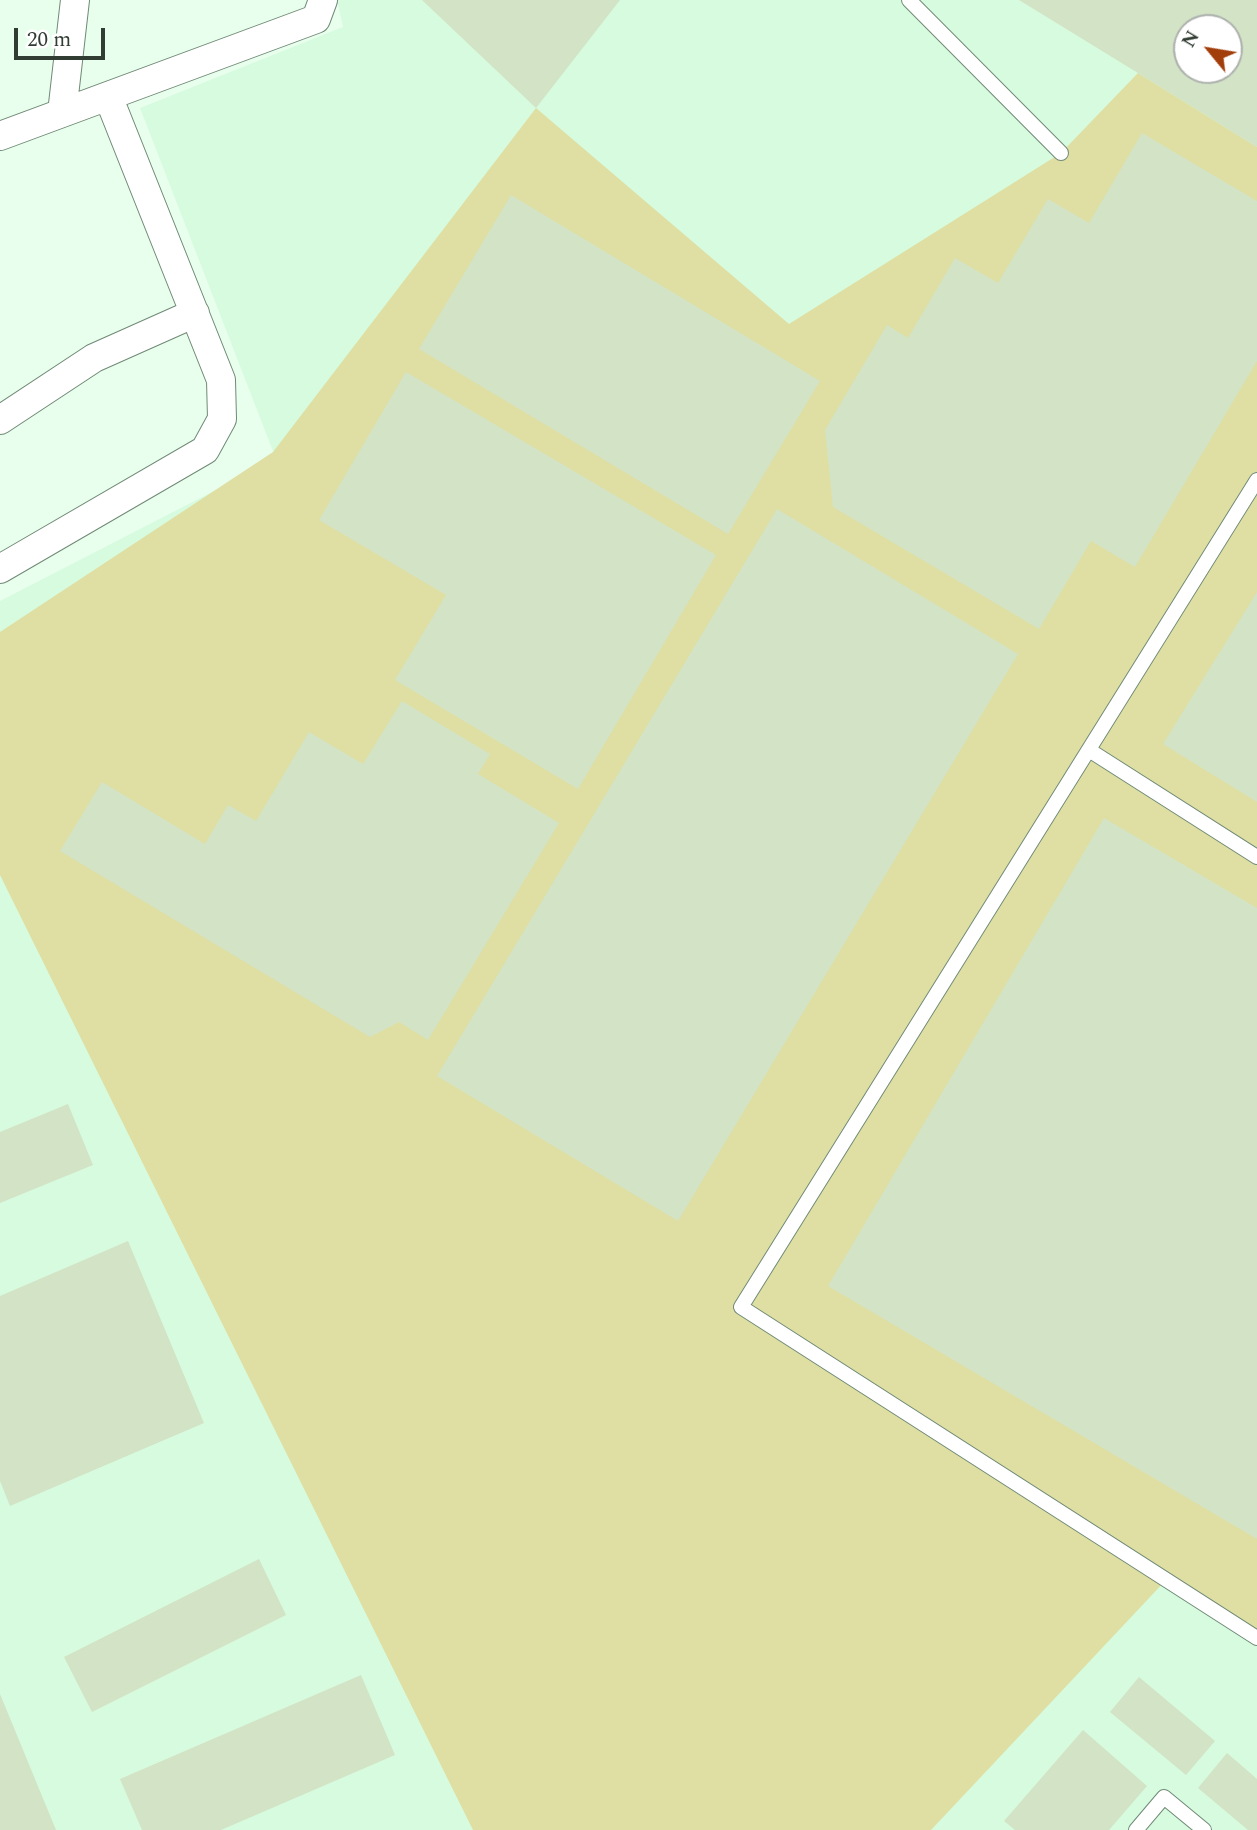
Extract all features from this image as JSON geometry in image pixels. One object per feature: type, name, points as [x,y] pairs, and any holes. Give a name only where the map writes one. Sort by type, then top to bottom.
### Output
[{"type":"street","points":[[62,113],[75,0]]},
{"type":"street","points":[[0,136],[316,19],[323,0]]},
{"type":"street","points":[[0,569],[205,450],[222,419],[221,380],[108,96]]},
{"type":"street","points":[[0,420],[94,358],[195,313]]},
{"type":"lane","points":[[909,0],[1061,153]]},
{"type":"lane","points":[[1257,480],[741,1307],[1257,1638]]},
{"type":"lane","points":[[1088,750],[1257,856]]},
{"type":"lane","points":[[1136,1830],[1164,1797],[1204,1830]]},
{"type":"shaded area","points":[[337,0],[1257,0],[1257,1830],[0,1830],[0,601],[276,459],[140,108],[343,27]]},
{"type":"shaded area","points":[[1138,73],[1257,147],[1257,1638],[1166,1580],[931,1830],[473,1830],[0,875],[0,632],[273,452],[536,108],[789,324],[1061,153]]},
{"type":"building","points":[[422,0],[620,0],[536,108]]},
{"type":"building","points":[[1019,0],[1257,0],[1257,147]]},
{"type":"building","points":[[1142,133],[1257,201],[1257,361],[1135,567],[1091,541],[1039,629],[833,507],[825,430],[887,325],[908,338],[955,258],[998,283],[1048,199],[1089,223]]},
{"type":"building","points":[[511,195],[820,381],[728,534],[419,349]]},
{"type":"building","points":[[406,372],[716,555],[578,789],[395,680],[446,595],[319,520]]},
{"type":"building","points":[[777,509],[1018,654],[678,1221],[437,1076]]},
{"type":"building","points":[[1257,592],[1257,802],[1163,744]]},
{"type":"building","points":[[402,701],[490,754],[478,774],[559,823],[428,1040],[399,1022],[370,1037],[60,851],[102,782],[205,844],[228,805],[256,821],[309,732],[363,764]]},
{"type":"building","points":[[1104,818],[1257,908],[1257,1539],[828,1286]]},
{"type":"building","points":[[68,1104],[93,1165],[0,1203],[0,1132]]},
{"type":"building","points":[[128,1241],[204,1423],[10,1506],[0,1481],[0,1296]]},
{"type":"building","points":[[259,1559],[286,1615],[92,1712],[64,1657]]},
{"type":"building","points":[[361,1675],[395,1755],[221,1830],[142,1830],[120,1779]]},
{"type":"building","points":[[1139,1677],[1215,1741],[1186,1775],[1110,1712]]},
{"type":"building","points":[[0,1694],[56,1830],[0,1830]]},
{"type":"building","points":[[1083,1730],[1147,1786],[1109,1830],[1015,1830],[1004,1821]]},
{"type":"building","points":[[1227,1753],[1257,1779],[1257,1830],[1248,1830],[1198,1788]]}]
